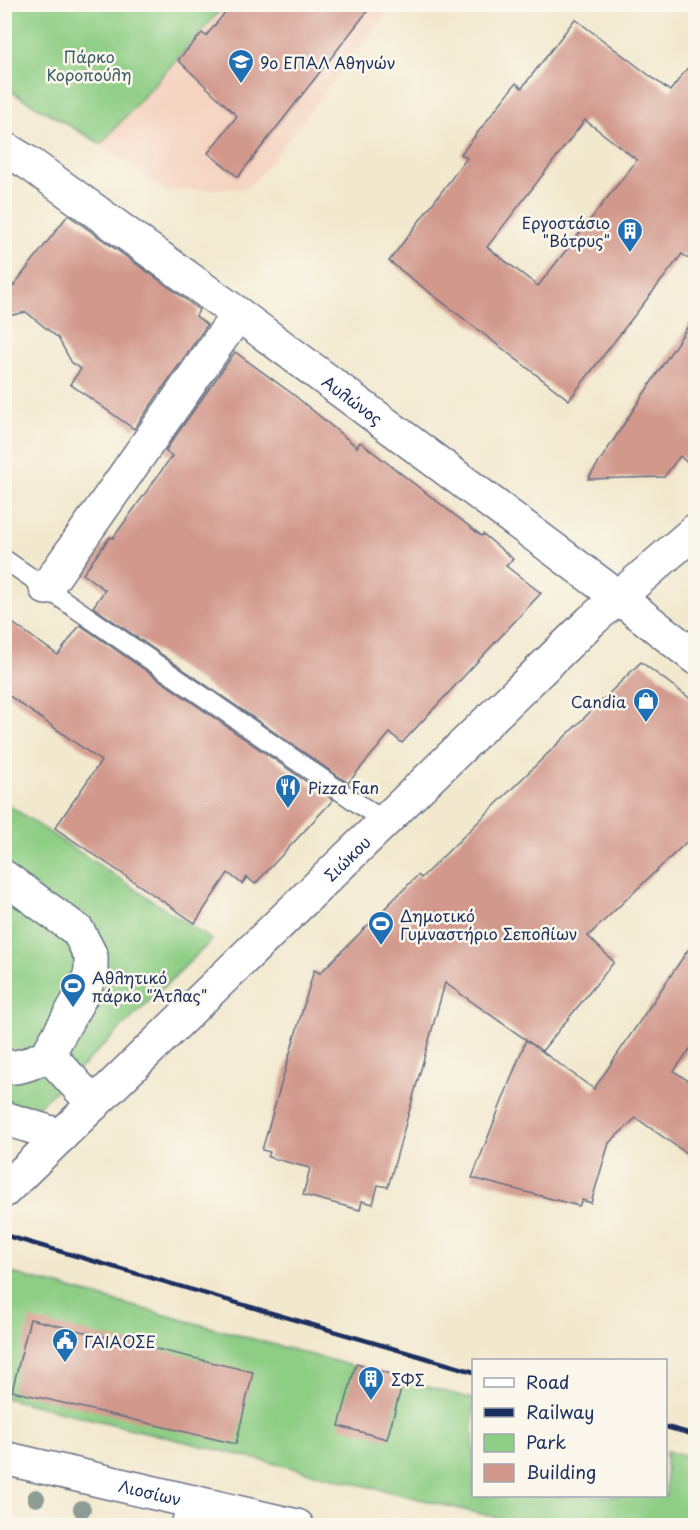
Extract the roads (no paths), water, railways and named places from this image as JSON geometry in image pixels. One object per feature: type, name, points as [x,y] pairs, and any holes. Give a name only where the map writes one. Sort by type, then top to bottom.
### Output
[{"type":"street","name":"Αυλώνος","points":[[4,148],[39,170],[238,314],[618,597],[696,658]]},
{"type":"street","points":[[46,588],[238,314]]},
{"type":"street","name":"Σιώκου","points":[[4,1191],[591,621],[696,530]]},
{"type":"street","points":[[4,877],[78,931],[91,956],[91,972],[82,994],[48,1054],[27,1065],[4,1067]]},
{"type":"street","points":[[48,1054],[94,1104]]},
{"type":"street","points":[[4,1119],[62,1136]]},
{"type":"street","name":"Λιοσίων","points":[[4,1458],[191,1514],[297,1526]]},
{"type":"lane","points":[[4,559],[385,822]]},
{"type":"railway","points":[[4,1235],[472,1371]]},
{"type":"railway","points":[[667,1427],[696,1435]]},
{"type":"place","name":"9ο ΕΠΑΛ Αθηνών","points":[[241,85]]},
{"type":"place","name":"Εργοστάσιο \"Βότρυς\"","points":[[630,254]]},
{"type":"place","name":"Candia","points":[[646,724]]},
{"type":"place","name":"Pizza Fan","points":[[288,810]]},
{"type":"place","name":"Δημοτικό Γυμναστήριο Σεπολίων","points":[[381,947]]},
{"type":"place","name":"Αθλητικό πάρκο \"Άτλας\"","points":[[73,1009]]},
{"type":"place","name":"ΓΑΙΑΟΣΕ","points":[[65,1364]]},
{"type":"place","name":"ΣΦΣ","points":[[371,1402]]},
{"type":"park label","name":"Πάρκο Κοροπούλη","points":[[89,65]]}]
